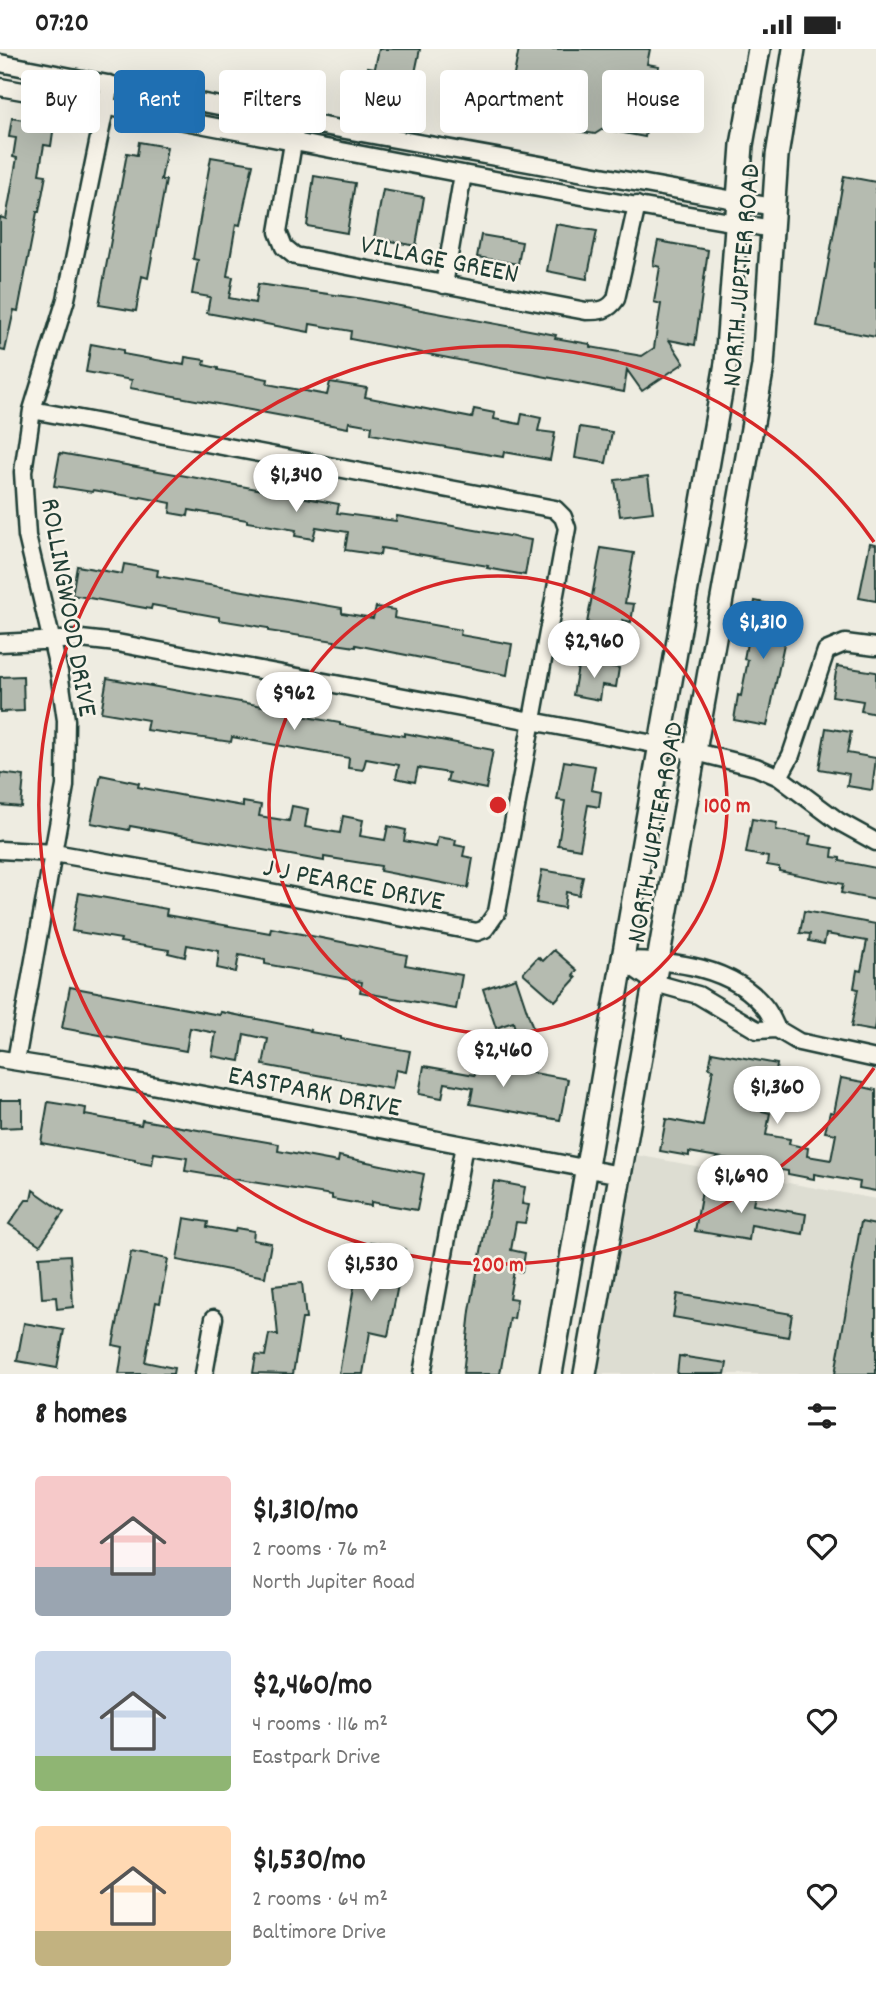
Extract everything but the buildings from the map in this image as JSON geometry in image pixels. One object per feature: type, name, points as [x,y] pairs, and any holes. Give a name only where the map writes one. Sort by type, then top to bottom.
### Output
[{"type":"main road","name":"NORTH JUPITER ROAD","points":[[551,1374],[726,363],[743,145],[759,49]]},
{"type":"main road","name":"NORTH JUPITER ROAD","points":[[585,1374],[763,366],[777,156],[794,49]]},
{"type":"street","points":[[0,63],[219,106]]},
{"type":"street","name":"ROLLINGWOOD DRIVE","points":[[8,1060],[54,853],[65,786],[66,720],[53,642],[27,536],[23,472],[32,410],[66,299],[110,84]]},
{"type":"street","points":[[0,86],[637,205],[737,213],[773,208]]},
{"type":"street","points":[[326,126],[628,180],[737,213],[773,229]]},
{"type":"street","name":"VILLAGE GREEN","points":[[294,133],[278,232],[284,247],[295,256],[586,311],[602,311],[611,307],[616,299],[637,205]]},
{"type":"street","points":[[444,285],[463,174]]},
{"type":"street","points":[[32,410],[555,509],[563,517],[567,528],[532,720]]},
{"type":"street","points":[[0,643],[81,639],[117,643],[696,752],[756,767],[779,777],[838,821],[876,842]]},
{"type":"street","points":[[779,777],[791,755],[826,651],[845,643],[876,647]]},
{"type":"street","name":"J J PEARCE DRIVE","points":[[0,851],[54,853],[477,932],[485,929],[497,912],[532,720]]},
{"type":"street","points":[[622,960],[659,960],[708,971],[750,993],[766,1010],[777,1029],[799,1042],[876,1059]]},
{"type":"street","points":[[622,960],[655,983],[698,995],[757,1030],[777,1029]]},
{"type":"street","name":"EASTPARK DRIVE","points":[[8,1060],[620,1175]]},
{"type":"street","points":[[422,1374],[464,1145]]},
{"type":"street","points":[[204,1374],[214,1318]]},
{"type":"shaded area","points":[[636,1155],[876,1199],[876,1374],[598,1374]]}]
